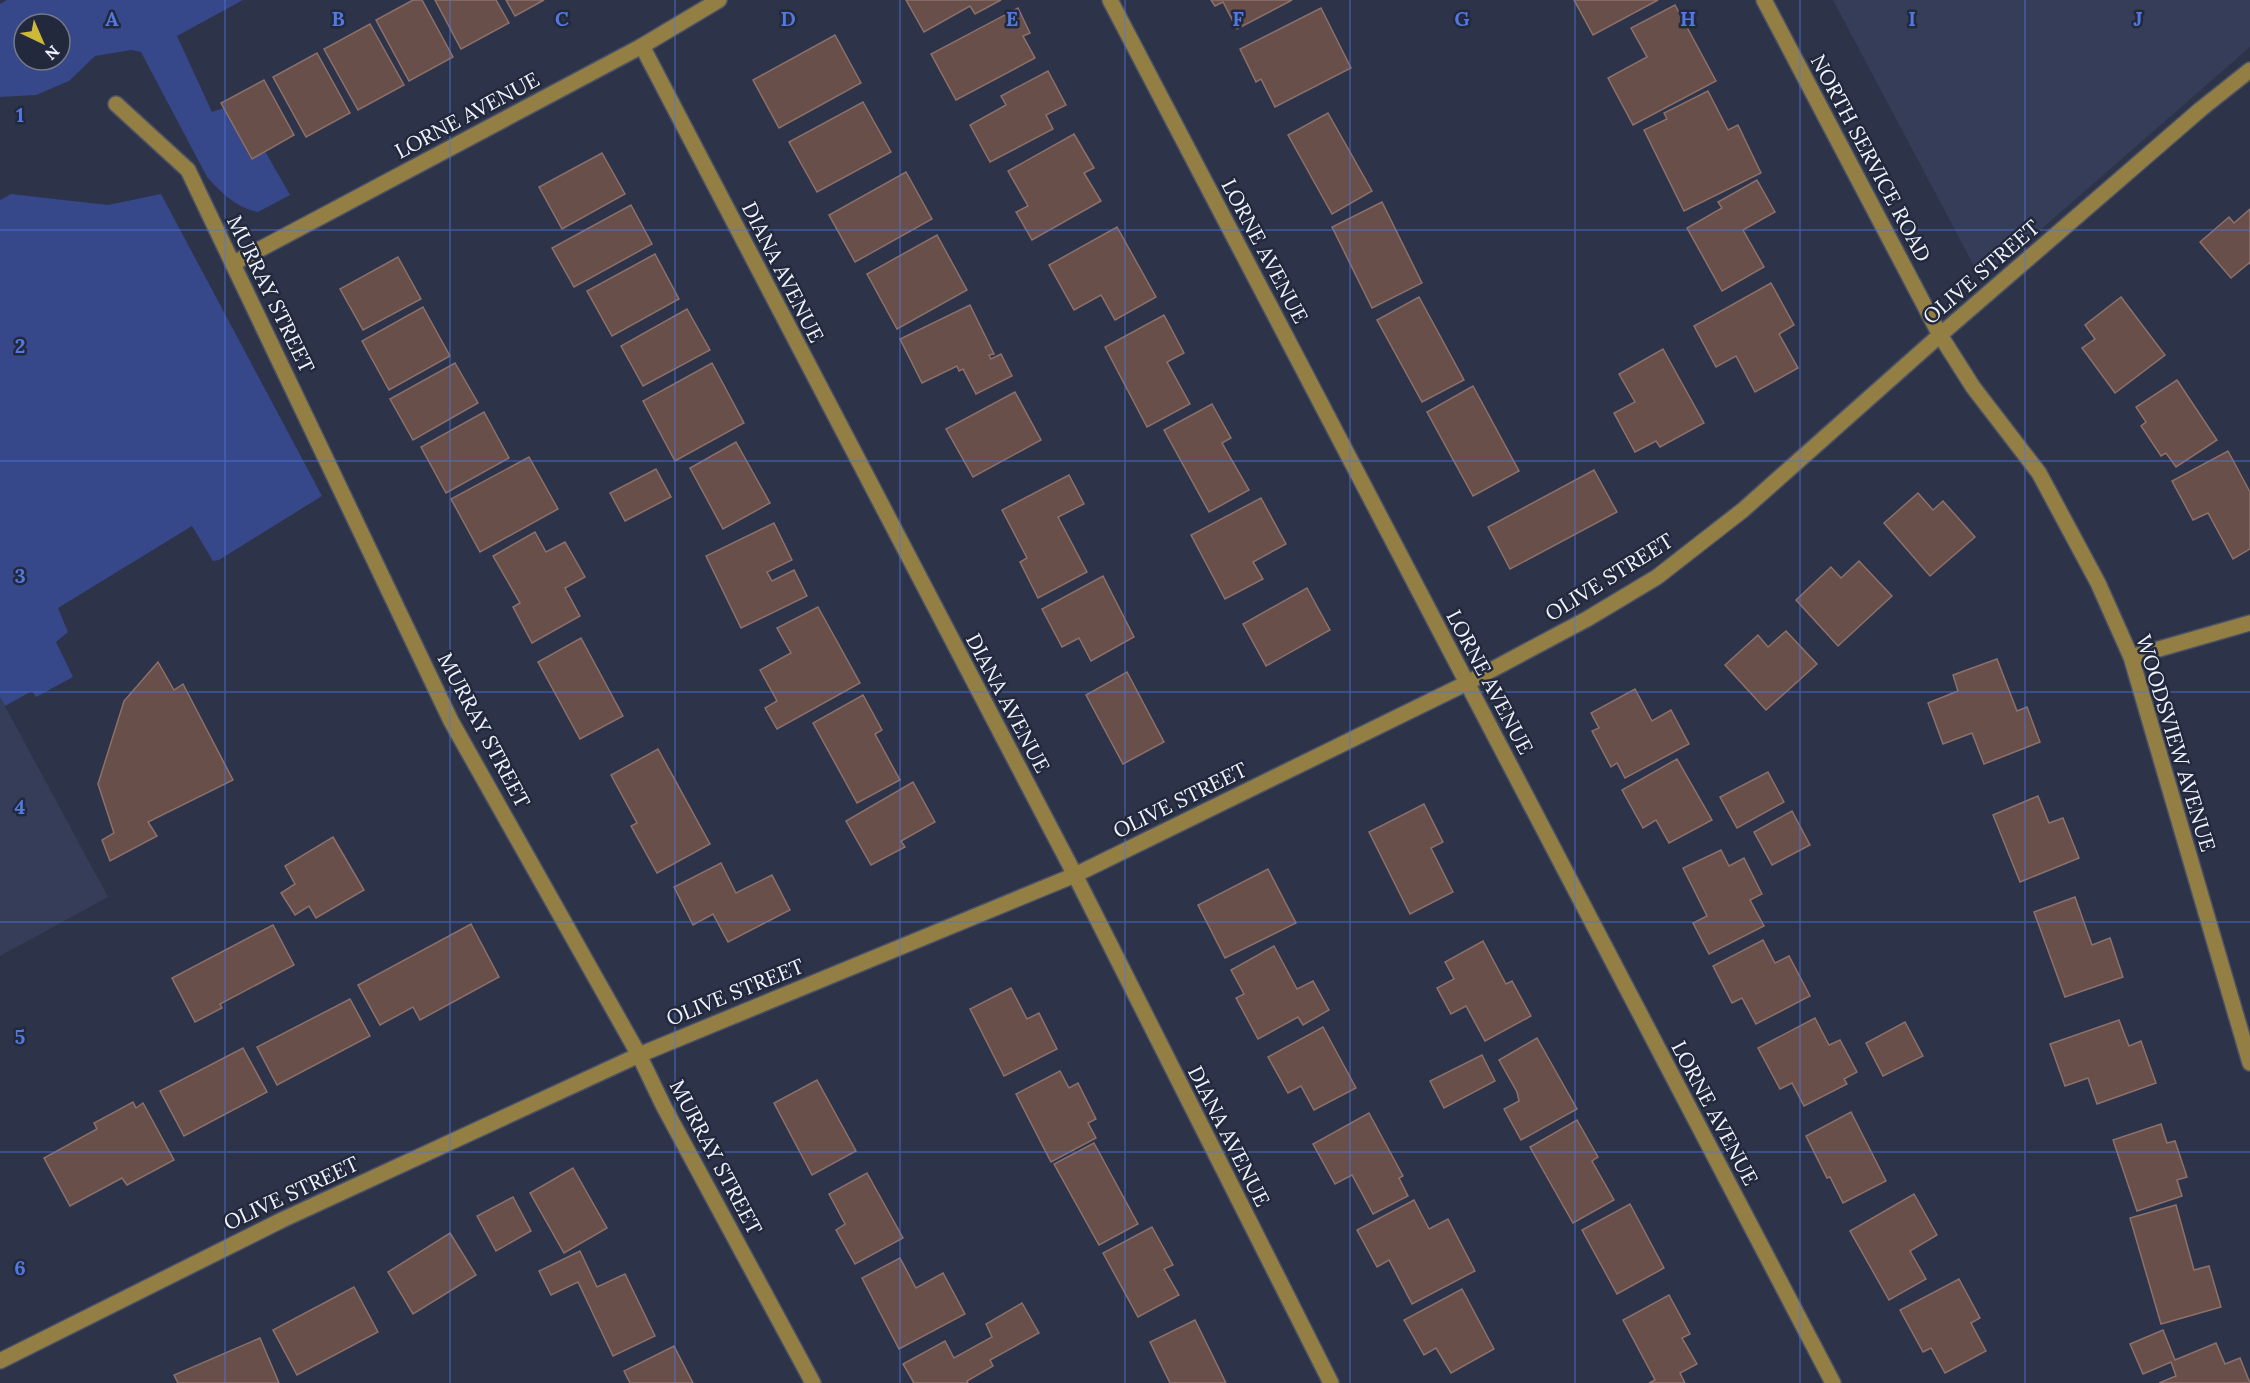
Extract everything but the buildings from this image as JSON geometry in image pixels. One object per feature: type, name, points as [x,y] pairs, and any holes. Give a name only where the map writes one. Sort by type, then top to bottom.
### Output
[{"type":"street","name":"LORNE AVENUE","points":[[234,263],[642,46],[719,0]]},
{"type":"street","name":"LORNE AVENUE","points":[[1110,0],[1833,1383]]},
{"type":"street","name":"NORTH SERVICE ROAD","points":[[1764,0],[1940,335]]},
{"type":"street","name":"DIANA AVENUE","points":[[642,46],[1075,875],[1331,1383]]},
{"type":"street","name":"OLIVE STREET","points":[[0,1361],[282,1220],[639,1055],[1075,875],[1467,683],[1587,619],[1657,577],[1743,510],[1940,335],[2201,109],[2250,70]]},
{"type":"street","name":"MURRAY STREET","points":[[116,104],[188,170],[452,721],[639,1055],[664,1107],[813,1383]]},
{"type":"street","name":"WOODSVIEW AVENUE","points":[[1940,335],[1973,387],[2039,473],[2098,583],[2131,657],[2250,1063]]},
{"type":"street","points":[[2131,657],[2250,623]]},
{"type":"shaded area","points":[[7,0],[243,0],[177,36],[212,112],[224,108],[251,159],[265,151],[290,195],[258,212],[236,203],[218,189],[207,177],[141,52],[131,50],[95,56],[69,81],[36,95],[0,97],[0,4]]},
{"type":"shaded area","points":[[1833,0],[2250,0],[2250,47],[1982,281]]},
{"type":"shaded area","points":[[11,194],[108,205],[161,194],[322,496],[219,560],[213,561],[192,526],[58,608],[68,632],[56,642],[73,677],[36,697],[32,691],[5,706],[0,697],[0,200]]},
{"type":"shaded area","points":[[0,697],[108,897],[0,956]]}]
